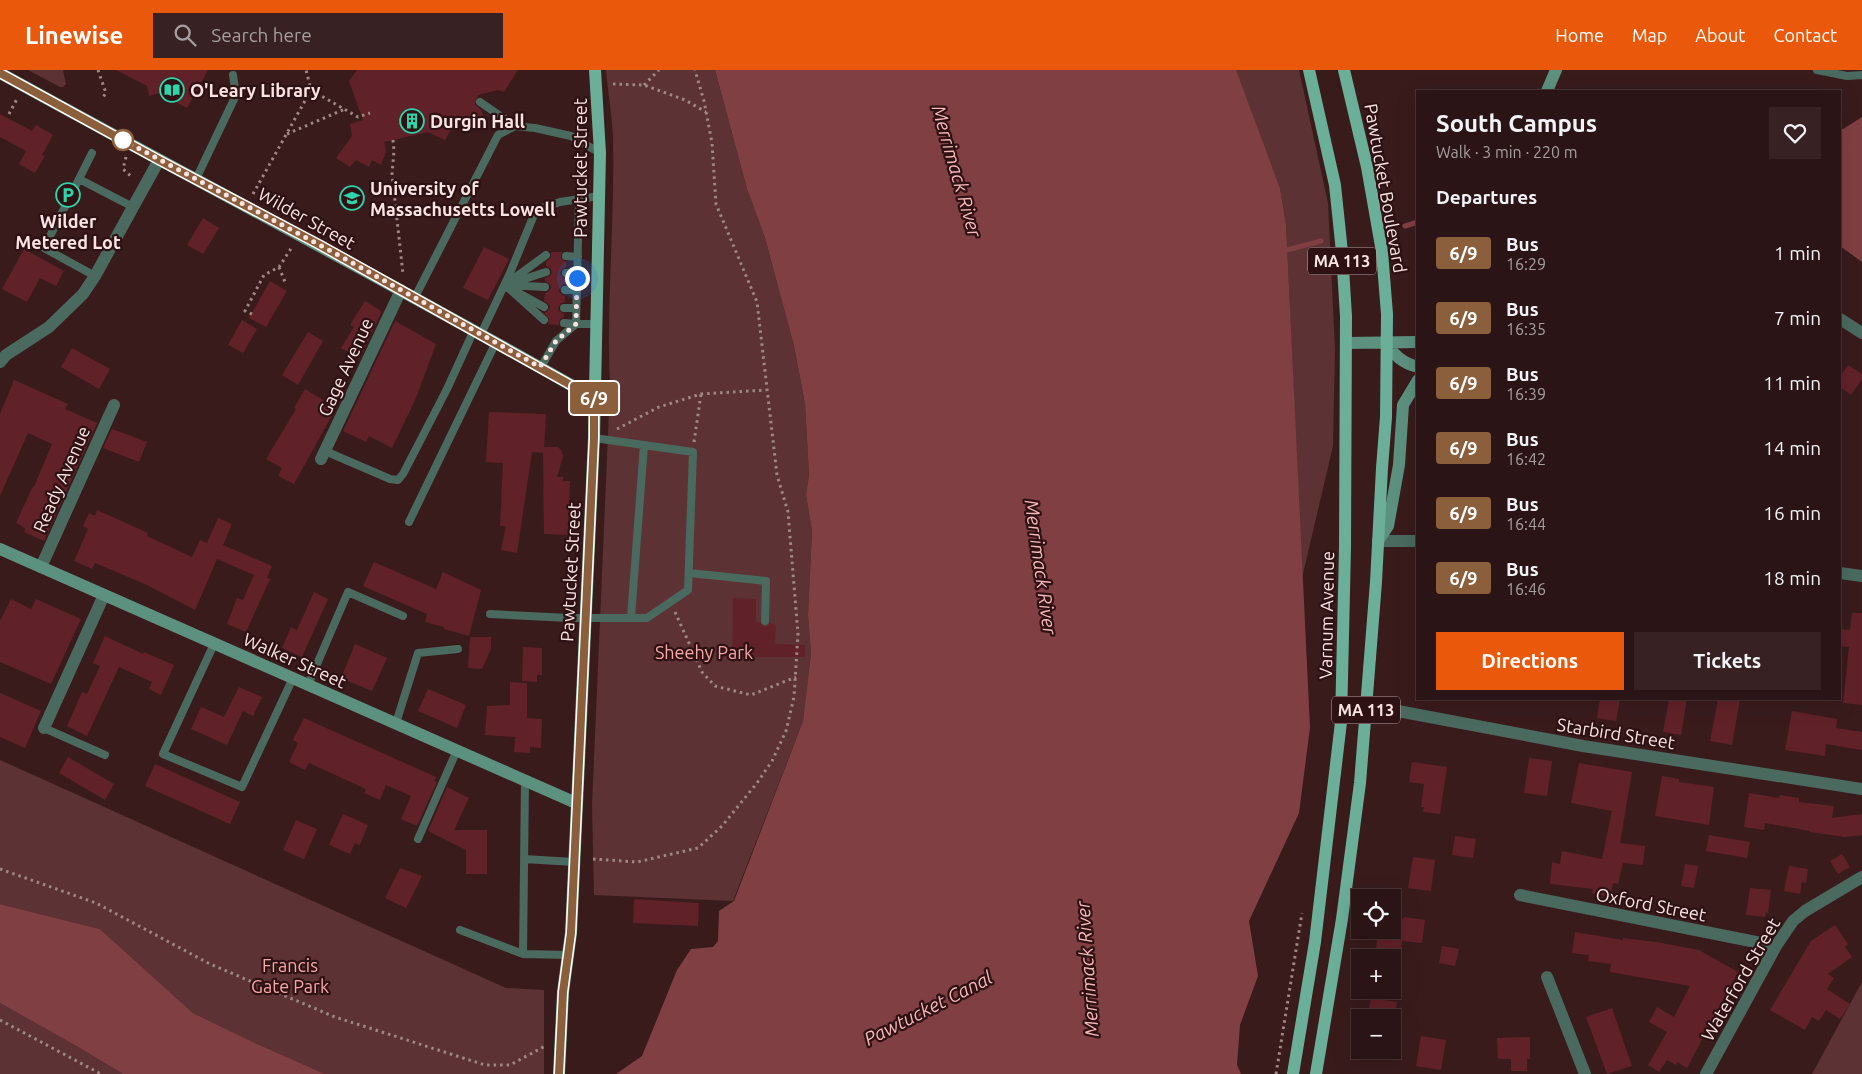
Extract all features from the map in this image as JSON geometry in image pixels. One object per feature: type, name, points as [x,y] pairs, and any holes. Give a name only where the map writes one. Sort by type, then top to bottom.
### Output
[{"type":"main road","name":"Pawtucket Street","points":[[559,1073],[563,992],[568,956],[574,862],[594,438],[600,153],[595,70]]},
{"type":"main road","name":"MA 113","points":[[1309,70],[1335,184],[1342,252],[1346,343]]},
{"type":"main road","name":"Pawtucket Boulevard","points":[[1344,70],[1367,167],[1382,252],[1387,314],[1386,344]]},
{"type":"main road","name":"Varnum Avenue","points":[[1293,1074],[1315,942],[1341,722],[1345,548],[1346,343]]},
{"type":"main road","name":"MA 113","points":[[1316,1074],[1352,846],[1362,754],[1386,416],[1386,344]]},
{"type":"street","points":[[1548,90],[1556,70]]},
{"type":"street","name":"Wilder Street","points":[[0,73],[478,332],[594,398]]},
{"type":"street","points":[[0,362],[6,355],[60,318],[83,294],[95,276],[159,160]]},
{"type":"street","name":"Gage Avenue","points":[[323,455],[401,290]]},
{"type":"street","points":[[1841,320],[1862,333]]},
{"type":"street","points":[[1346,343],[1416,342]]},
{"type":"street","points":[[1386,344],[1398,359],[1406,365],[1416,367]]},
{"type":"street","points":[[1378,541],[1388,526],[1400,465],[1402,405],[1416,383]]},
{"type":"street","name":"Ready Avenue","points":[[41,567],[114,405]]},
{"type":"street","points":[[1378,541],[1416,542]]},
{"type":"street","name":"Walker Street","points":[[0,549],[576,802]]},
{"type":"street","points":[[1841,573],[1862,576]]},
{"type":"street","points":[[44,728],[104,595]]},
{"type":"street","name":"Starbird Street","points":[[1366,705],[1583,746],[1862,789]]},
{"type":"street","name":"Waterford Street","points":[[1706,1074],[1776,946],[1793,921],[1805,911],[1862,876]]},
{"type":"street","name":"Oxford Street","points":[[1520,896],[1776,946]]},
{"type":"street","points":[[1547,978],[1585,1074]]},
{"type":"lane","points":[[1817,70],[1848,76],[1862,75]]},
{"type":"lane","points":[[196,179],[236,95],[233,75]]},
{"type":"lane","points":[[480,102],[515,126],[535,128],[571,136],[600,153]]},
{"type":"lane","points":[[414,297],[498,135],[515,126]]},
{"type":"lane","points":[[92,153],[44,248],[95,276]]},
{"type":"lane","points":[[79,179],[133,208]]},
{"type":"lane","points":[[323,455],[390,479],[398,480],[505,285],[536,210],[560,202],[599,196]]},
{"type":"lane","points":[[540,367],[556,341],[576,324],[579,199]]},
{"type":"lane","points":[[505,285],[546,255]]},
{"type":"lane","points":[[566,256],[578,258]]},
{"type":"lane","points":[[505,285],[546,272]]},
{"type":"lane","points":[[566,273],[577,274]]},
{"type":"lane","points":[[505,285],[545,287]]},
{"type":"lane","points":[[505,285],[544,307]]},
{"type":"lane","points":[[505,285],[544,320]]},
{"type":"lane","points":[[565,290],[577,290]]},
{"type":"lane","points":[[564,308],[576,308]]},
{"type":"lane","points":[[564,323],[596,324]]},
{"type":"lane","points":[[409,522],[496,342]]},
{"type":"lane","points":[[490,614],[569,618],[647,618],[688,590],[693,452],[594,438]]},
{"type":"lane","points":[[631,618],[644,445]]},
{"type":"lane","points":[[689,573],[766,581],[765,621]]},
{"type":"lane","points":[[308,685],[348,592],[404,616]]},
{"type":"lane","points":[[214,644],[163,754],[242,787],[293,678]]},
{"type":"lane","points":[[396,723],[418,653],[458,649]]},
{"type":"lane","points":[[44,728],[105,754]]},
{"type":"lane","points":[[418,839],[457,750]]},
{"type":"lane","points":[[523,954],[525,780]]},
{"type":"lane","points":[[524,859],[574,862]]},
{"type":"lane","points":[[460,930],[523,954],[568,956]]},
{"type":"path","points":[[98,70],[106,93],[103,97]]},
{"type":"path","points":[[253,194],[311,90],[306,70]]},
{"type":"path","points":[[644,85],[659,70]]},
{"type":"path","points":[[593,859],[637,862],[698,848],[722,826],[772,761],[786,731],[794,697],[798,634],[788,512],[777,475],[757,302],[716,204],[712,143],[695,70]]},
{"type":"path","points":[[612,84],[644,85],[686,100],[706,113]]},
{"type":"path","points":[[311,90],[358,117],[370,113]]},
{"type":"path","points":[[9,114],[17,98]]},
{"type":"path","points":[[286,134],[345,109]]},
{"type":"path","points":[[393,140],[392,174],[403,275]]},
{"type":"path","points":[[126,156],[123,169],[135,180]]},
{"type":"path","points":[[252,314],[245,311],[264,275],[280,267],[293,246]]},
{"type":"path","points":[[280,267],[286,282]]},
{"type":"path","points":[[614,431],[659,407],[701,394],[766,390]]},
{"type":"path","points":[[693,452],[701,394]]},
{"type":"path","points":[[670,602],[702,672],[715,686],[751,694],[796,677]]},
{"type":"path","points":[[0,869],[96,903],[210,964],[335,1017],[485,1066],[510,1065],[548,1045]]},
{"type":"path","points":[[1276,1074],[1303,904]]},
{"type":"path","points":[[0,1020],[102,1074]]},
{"type":"green space","points":[[28,70],[63,70],[66,84],[60,87]]},
{"type":"green space","name":"Sheehy Park","points":[[606,70],[715,70],[747,189],[765,238],[794,346],[805,404],[809,475],[806,495],[812,531],[808,615],[811,653],[803,721],[733,901],[594,895],[592,805],[610,389],[609,326],[613,201],[612,129]]},
{"type":"green space","points":[[1235,70],[1299,70],[1328,203],[1335,349],[1333,446],[1302,578],[1286,224],[1280,188]]},
{"type":"green space","name":"Francis Gate Park","points":[[0,760],[506,988],[544,990],[544,1074],[325,1074],[193,1013],[100,929],[0,904]]},
{"type":"green space","points":[[1862,982],[1862,1074],[1812,1074]]},
{"type":"green space","points":[[0,1003],[78,1047],[123,1074],[0,1074]]},
{"type":"shaded area","points":[[715,70],[1236,70],[1280,188],[1286,224],[1310,728],[1299,813],[1249,921],[1258,976],[1240,1025],[1237,1065],[1241,1074],[616,1074],[642,1056],[677,970],[691,949],[713,947],[718,941],[719,911],[734,901],[803,721],[811,653],[808,615],[812,531],[806,495],[809,475],[805,404],[794,346],[765,238],[747,189]]},
{"type":"shaded area","points":[[1862,117],[1862,262],[1841,247],[1841,129]]},
{"type":"shaded area","points":[[0,904],[100,929],[193,1013],[325,1074],[123,1074],[0,1003]]},
{"type":"building","name":"O'Leary Library","points":[[116,70],[208,70],[187,108],[159,93],[149,96],[147,86]]},
{"type":"building","name":"Durgin Hall","points":[[357,70],[518,70],[504,92],[498,90],[478,95],[475,104],[483,115],[478,124],[470,119],[455,123],[445,140],[428,132],[384,142],[386,152],[381,165],[372,160],[369,167],[356,160],[350,167],[336,158],[352,136],[350,124],[363,120],[349,81]]},
{"type":"building","points":[[0,114],[32,131],[36,125],[53,135],[42,155],[45,156],[35,173],[19,164],[26,151],[0,137]]},
{"type":"building","points":[[203,218],[219,228],[203,254],[187,245]]},
{"type":"building","points":[[484,247],[509,259],[488,300],[463,288]]},
{"type":"building","points":[[24,249],[64,271],[56,286],[40,278],[27,302],[2,289]]},
{"type":"building","points":[[551,252],[562,252],[561,258],[566,262],[566,267],[560,273],[566,279],[565,284],[559,290],[565,296],[565,302],[561,303],[558,308],[564,314],[564,317],[560,319],[559,325],[548,324],[549,319],[544,313],[550,307],[544,301],[545,293],[551,288],[550,284],[545,281],[545,278],[552,273],[550,268],[546,266],[546,262],[551,257]]},
{"type":"building","points":[[270,281],[287,291],[266,327],[249,318]]},
{"type":"building","points":[[365,301],[381,311],[381,313],[359,359],[341,348],[354,327],[350,325]]},
{"type":"building","points":[[242,320],[257,329],[243,353],[228,345]]},
{"type":"building","points":[[395,321],[436,344],[416,398],[392,448],[369,436],[366,442],[343,431]]},
{"type":"building","points":[[308,332],[323,341],[298,385],[282,375]]},
{"type":"building","points":[[72,348],[110,369],[99,389],[61,367]]},
{"type":"building","points":[[1848,365],[1862,374],[1862,379],[1851,395],[1841,388],[1841,376]]},
{"type":"building","points":[[14,380],[68,404],[65,409],[97,423],[44,541],[24,532],[25,528],[16,523],[52,444],[28,433],[0,496],[0,414]]},
{"type":"building","points":[[305,389],[336,408],[294,484],[278,476],[282,468],[266,459],[296,409],[294,408]]},
{"type":"building","points":[[489,412],[546,414],[544,447],[558,447],[561,450],[563,456],[557,477],[563,477],[563,481],[570,481],[568,535],[544,534],[543,453],[532,452],[517,553],[501,550],[506,526],[500,526],[503,463],[486,462]]},
{"type":"building","points":[[112,429],[147,442],[139,462],[103,448]]},
{"type":"building","points":[[97,510],[148,533],[147,536],[192,557],[200,540],[207,543],[218,518],[232,524],[223,545],[272,566],[267,578],[270,579],[246,632],[227,624],[237,598],[243,600],[254,575],[217,559],[195,610],[145,584],[95,563],[92,569],[74,561],[88,529],[83,526],[89,513],[95,516]]},
{"type":"building","points":[[374,562],[436,589],[443,572],[481,590],[469,636],[425,622],[427,614],[363,586]]},
{"type":"building","points":[[314,592],[328,599],[302,657],[282,648],[291,627],[297,630]]},
{"type":"building","points":[[733,598],[756,599],[756,622],[760,622],[764,627],[768,626],[770,622],[776,625],[775,644],[805,645],[805,657],[732,657]]},
{"type":"building","points":[[11,599],[31,609],[36,599],[81,619],[51,684],[0,662],[0,621]]},
{"type":"building","points":[[1852,613],[1862,613],[1862,705],[1843,703],[1849,647],[1841,646],[1841,629],[1850,630]]},
{"type":"building","points":[[105,636],[143,654],[144,652],[174,665],[161,695],[149,689],[152,682],[119,667],[87,736],[67,726],[82,692],[87,694],[100,666],[93,663]]},
{"type":"building","points":[[470,637],[491,637],[491,649],[482,669],[468,668]]},
{"type":"building","points":[[355,644],[387,658],[372,691],[341,678]]},
{"type":"building","points":[[523,647],[542,648],[542,675],[537,675],[537,682],[522,681]]},
{"type":"building","points":[[510,682],[527,683],[527,718],[542,719],[541,748],[530,747],[530,753],[514,752],[515,737],[485,735],[487,706],[510,705]]},
{"type":"building","points":[[239,687],[262,697],[253,716],[243,711],[227,745],[191,729],[201,707],[224,717]]},
{"type":"building","points":[[428,689],[466,705],[457,728],[418,711]]},
{"type":"building","points":[[0,693],[41,711],[25,748],[0,737]]},
{"type":"building","points":[[1600,700],[1620,700],[1616,721],[1597,718]]},
{"type":"building","points":[[1669,700],[1687,700],[1681,735],[1663,732]]},
{"type":"building","points":[[1718,700],[1740,700],[1732,745],[1710,741]]},
{"type":"building","points":[[1792,711],[1837,719],[1836,728],[1862,732],[1862,750],[1826,744],[1825,756],[1785,750]]},
{"type":"building","points":[[304,718],[436,777],[434,781],[437,782],[417,826],[401,819],[411,796],[386,785],[380,800],[364,793],[366,789],[309,763],[305,770],[289,762],[298,743],[293,740]]},
{"type":"building","points":[[68,757],[114,784],[105,800],[59,773]]},
{"type":"building","points":[[1529,758],[1552,761],[1547,796],[1524,793]]},
{"type":"building","points":[[1412,762],[1447,767],[1440,814],[1423,812],[1424,807],[1421,807],[1424,784],[1409,782]]},
{"type":"building","points":[[1579,763],[1632,772],[1620,843],[1645,846],[1643,865],[1623,863],[1618,884],[1613,883],[1610,897],[1592,893],[1593,889],[1550,884],[1552,862],[1560,864],[1562,851],[1602,859],[1612,811],[1571,803]]},
{"type":"building","points":[[155,764],[240,802],[230,824],[145,786]]},
{"type":"building","points":[[1662,776],[1679,779],[1679,782],[1714,787],[1709,825],[1655,816]]},
{"type":"building","points":[[447,787],[469,798],[454,830],[487,830],[487,874],[466,874],[466,850],[428,831]]},
{"type":"building","points":[[1749,793],[1779,798],[1780,795],[1799,798],[1799,802],[1834,806],[1832,818],[1862,814],[1862,835],[1845,837],[1765,823],[1764,830],[1744,827]]},
{"type":"building","points":[[343,814],[368,825],[360,845],[355,843],[350,854],[329,845]]},
{"type":"building","points":[[296,820],[317,829],[304,859],[283,850]]},
{"type":"building","points":[[1709,835],[1750,842],[1747,858],[1706,851]]},
{"type":"building","points":[[1455,836],[1476,839],[1473,858],[1452,855]]},
{"type":"building","points":[[1842,854],[1850,867],[1838,874],[1830,861]]},
{"type":"building","points":[[1413,857],[1435,860],[1431,891],[1408,888]]},
{"type":"building","points":[[1685,864],[1698,866],[1694,888],[1681,886]]},
{"type":"building","points":[[1789,866],[1808,869],[1806,883],[1802,882],[1800,894],[1784,891]]},
{"type":"building","points":[[400,868],[422,876],[406,908],[385,898]]},
{"type":"building","points":[[1750,888],[1771,890],[1768,913],[1766,912],[1765,917],[1746,915]]},
{"type":"building","points":[[634,899],[699,903],[698,926],[633,923]]},
{"type":"building","points":[[1404,917],[1425,920],[1422,943],[1402,941],[1401,952],[1401,949],[1376,949],[1377,939],[1401,939],[1401,919]]},
{"type":"building","points":[[1835,925],[1848,944],[1845,947],[1852,957],[1828,974],[1834,978],[1827,989],[1850,1004],[1840,1019],[1826,1010],[1819,1021],[1812,1017],[1805,1030],[1770,1010],[1811,941]]},
{"type":"building","points":[[1575,932],[1623,940],[1623,938],[1656,942],[1699,950],[1738,972],[1687,1068],[1677,1062],[1676,1065],[1667,1060],[1659,1072],[1648,1065],[1667,1032],[1649,1022],[1657,1007],[1674,1017],[1690,986],[1610,972],[1611,964],[1588,961],[1589,955],[1572,953]]},
{"type":"building","points":[[1442,946],[1459,949],[1455,966],[1439,963]]},
{"type":"building","points":[[1371,999],[1397,1002],[1396,1009],[1369,1009]]},
{"type":"building","points":[[1612,1008],[1632,1066],[1607,1074],[1586,1017]]},
{"type":"building","points":[[1421,1036],[1446,1040],[1441,1070],[1416,1066]]},
{"type":"building","points":[[1530,1037],[1530,1059],[1527,1059],[1527,1071],[1511,1071],[1511,1059],[1498,1059],[1497,1038]]},
{"type":"waterway","points":[[1841,152],[1862,150]]},
{"type":"waterway","points":[[1405,226],[1416,223]]},
{"type":"waterway","points":[[1283,251],[1321,241]]},
{"type":"bus line","name":"6/9","points":[[0,73],[320,245],[594,398],[594,438],[571,933],[563,992],[559,1074]]},
{"type":"place","name":"O'Leary Library","points":[[172,90]]},
{"type":"place","name":"Durgin Hall","points":[[412,121]]},
{"type":"place","name":"Wilder Metered Lot","points":[[68,195]]},
{"type":"place","name":"University of Massachusetts Lowell","points":[[352,198]]},
{"type":"route","points":[[123,140],[119,138],[320,245],[540,367],[556,341],[576,324],[577,278]]},
{"type":"water label","name":"Merrimack River","points":[[957,171]]},
{"type":"water label","name":"Merrimack River","points":[[1041,567]]},
{"type":"water label","name":"Merrimack River","points":[[1087,969]]},
{"type":"water label","name":"Pawtucket Canal","points":[[928,1008]]}]
